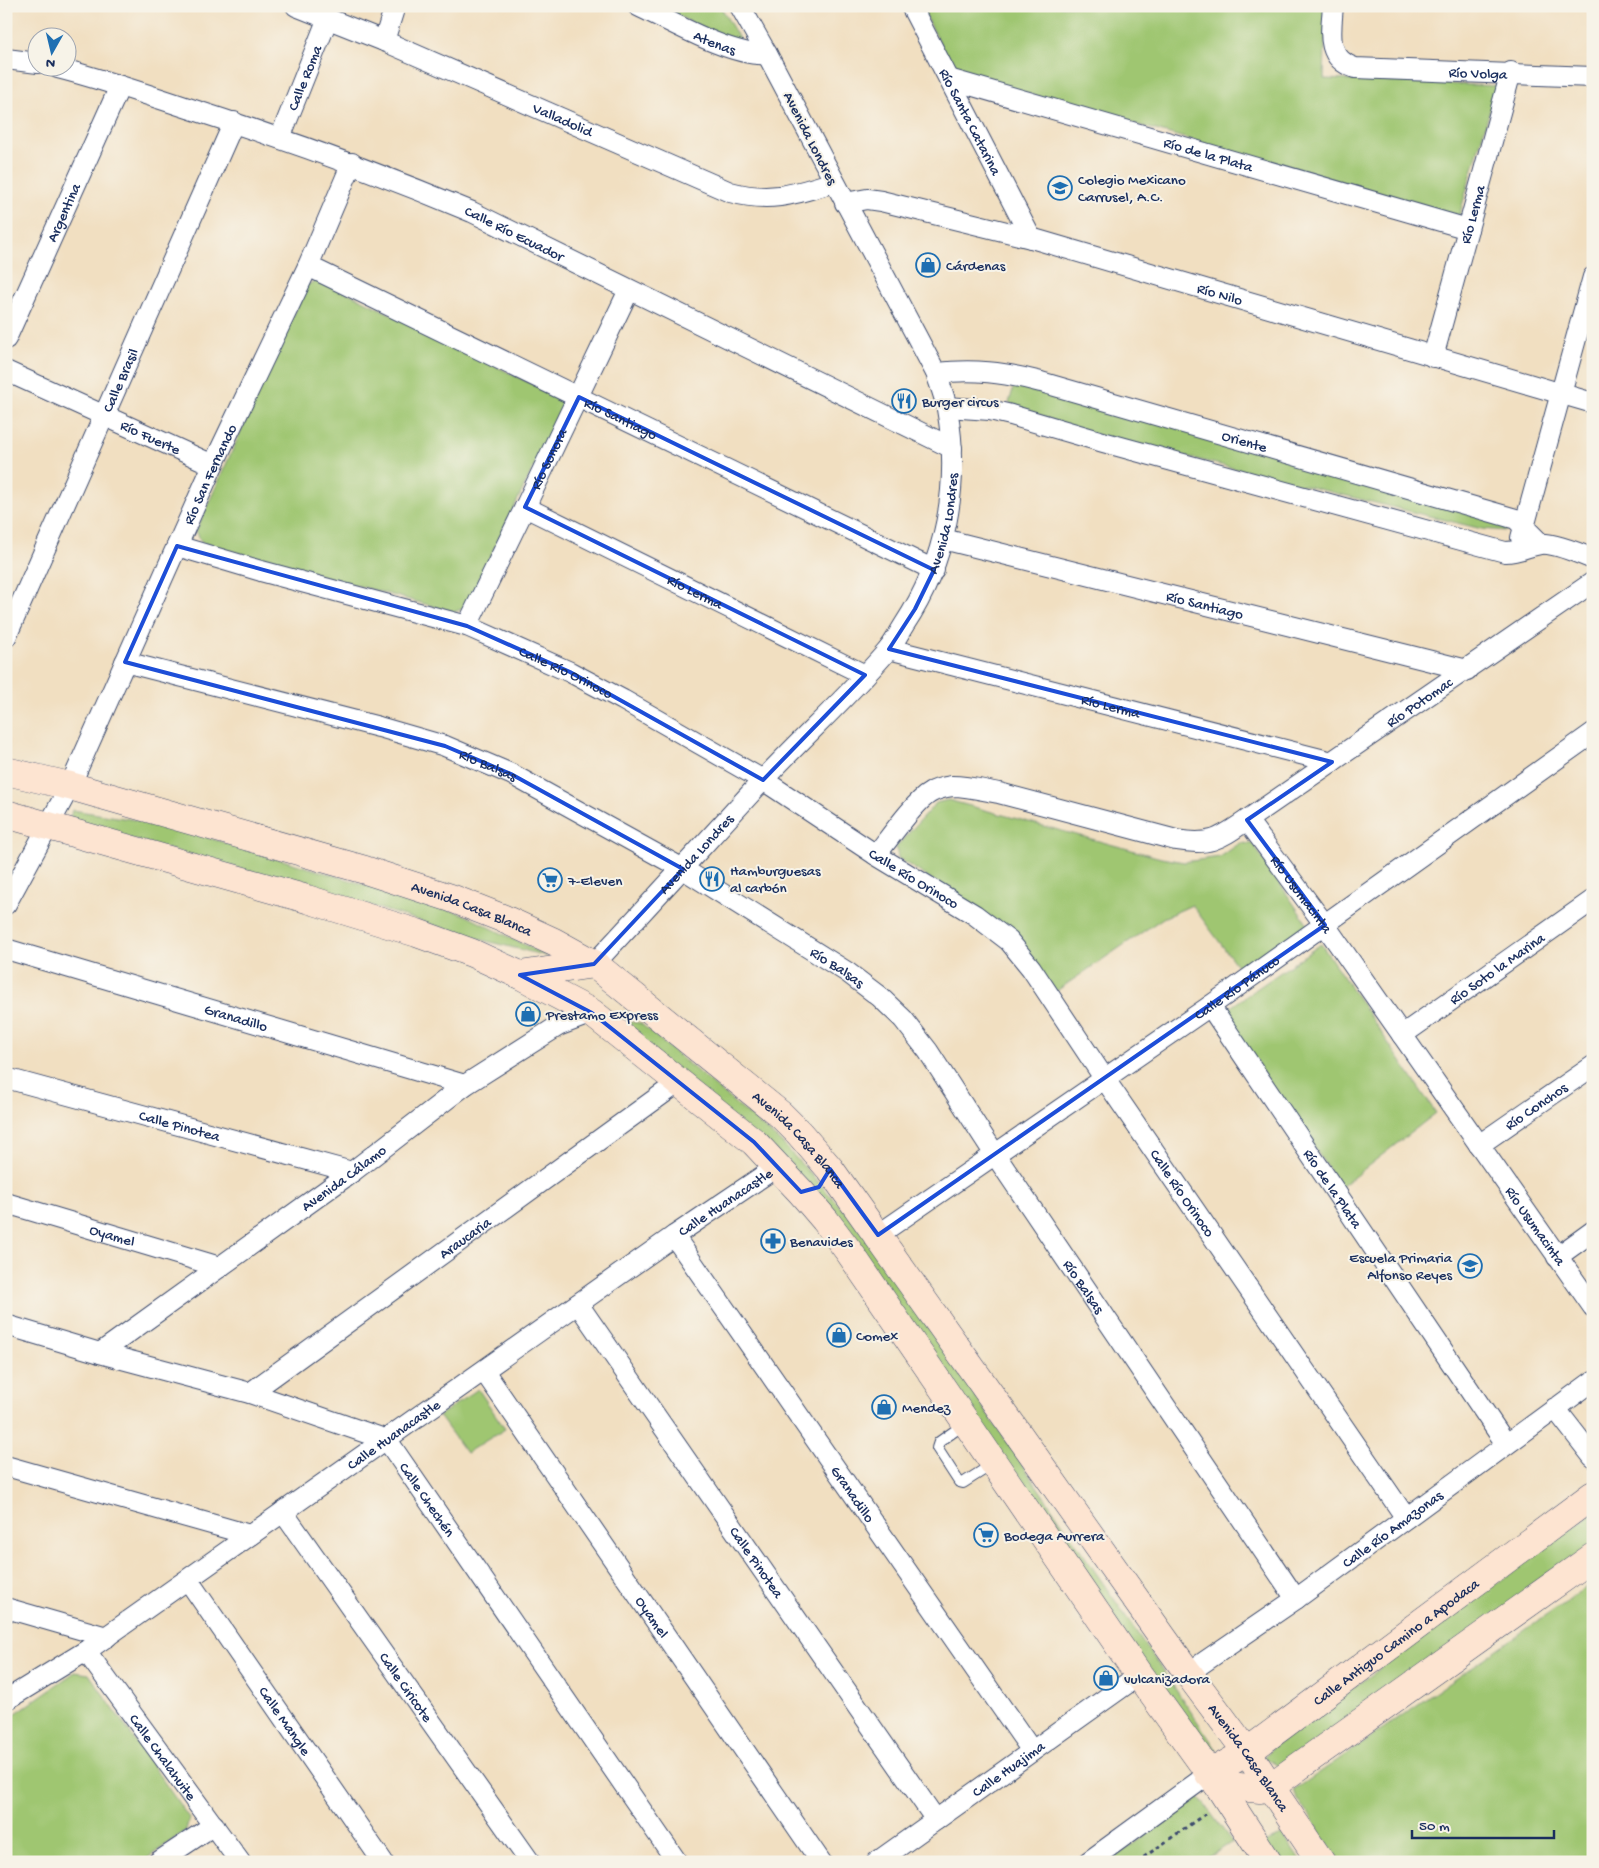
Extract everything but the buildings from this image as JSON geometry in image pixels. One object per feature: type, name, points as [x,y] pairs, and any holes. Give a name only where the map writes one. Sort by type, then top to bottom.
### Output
[{"type":"street","name":"Valladolid","points":[[296,6],[384,40],[730,192],[750,198],[771,198],[797,194],[834,182]]},
{"type":"street","points":[[384,40],[396,6]]},
{"type":"street","name":"Atenas","points":[[638,6],[734,50],[757,55],[767,54]]},
{"type":"street","name":"Avenida Londres","points":[[594,964],[683,870],[763,780],[889,649],[915,609],[934,570],[951,503],[952,448],[947,407],[936,373],[740,6]]},
{"type":"street","name":"Río Santa Catarina","points":[[911,6],[1031,238]]},
{"type":"street","name":"Río Volga","points":[[1333,6],[1331,36],[1334,52],[1347,65],[1363,69],[1512,72],[1593,76]]},
{"type":"street","name":"Calle Roma","points":[[280,138],[328,18]]},
{"type":"street","points":[[6,59],[28,62]]},
{"type":"street","name":"Río Lerma","points":[[1433,357],[1512,72]]},
{"type":"street","name":"Calle Río Ecuador","points":[[78,74],[234,122],[352,163],[472,212],[952,448]]},
{"type":"street","name":"Río de la Plata","points":[[949,79],[1468,229]]},
{"type":"street","name":"Argentina","points":[[6,339],[120,86]]},
{"type":"street","name":"Calle Brasil","points":[[6,637],[234,122]]},
{"type":"street","name":"Río San Fernando","points":[[6,904],[70,786],[213,465],[308,266],[352,163]]},
{"type":"street","name":"Río Nilo","points":[[845,203],[867,200],[881,201],[1031,238],[1593,403]]},
{"type":"street","name":"Río Santiago","points":[[308,266],[934,570]]},
{"type":"street","points":[[1517,552],[1593,277]]},
{"type":"street","name":"Río Sonora","points":[[466,626],[526,507],[629,290]]},
{"type":"street","name":"Oriente","points":[[936,373],[964,370],[986,371],[1010,374],[1041,382],[1516,519],[1541,544]]},
{"type":"street","name":"Río Fuerte","points":[[6,371],[213,465]]},
{"type":"street","points":[[947,407],[990,410],[1011,415],[1505,552],[1517,552],[1541,544],[1561,548],[1593,559]]},
{"type":"street","name":"Río Lerma","points":[[526,507],[865,675]]},
{"type":"street","name":"Río Santiago","points":[[943,539],[1467,670]]},
{"type":"street","name":"Calle Río Orinoco","points":[[177,546],[261,571],[466,626],[570,672],[763,780],[876,855],[975,915],[1009,941],[1031,968],[1104,1078],[1406,1518]]},
{"type":"street","name":"Río Potomac","points":[[1247,820],[1593,582]]},
{"type":"street","name":"Río Lerma","points":[[889,649],[1332,762]]},
{"type":"street","name":"Río Balsas","points":[[125,662],[379,727],[445,746],[511,774],[683,870],[847,972],[880,997],[903,1019],[928,1051],[994,1154],[1296,1598]]},
{"type":"street","name":"Calle Río Pánuco","points":[[878,1235],[1210,1006],[1593,733]]},
{"type":"street","name":"Avenida Casa Blanca","points":[[6,771],[70,786],[364,870],[451,898],[502,918],[554,942],[594,964],[781,1115],[814,1149],[878,1235],[1246,1752]]},
{"type":"street","points":[[876,855],[920,801],[929,793],[951,786],[969,787],[999,793],[1192,843],[1207,843],[1247,820]]},
{"type":"street","points":[[6,814],[307,899],[408,930],[472,953],[520,975],[592,1013],[754,1142],[778,1166],[825,1220],[850,1253],[1139,1675],[1208,1781],[1263,1854]]},
{"type":"street","name":"Río Usumacinta","points":[[1247,820],[1325,925],[1593,1308]]},
{"type":"street","name":"Río Soto la Marina","points":[[1402,1035],[1593,900]]},
{"type":"street","name":"Granadillo","points":[[6,949],[465,1085]]},
{"type":"street","points":[[520,975],[594,964],[592,1013]]},
{"type":"street","name":"Río de la Plata","points":[[1210,1006],[1506,1444]]},
{"type":"street","points":[[592,1013],[621,1008],[652,1010]]},
{"type":"street","name":"Avenida Cálamo","points":[[100,1353],[352,1172],[465,1085],[558,1026],[592,1013]]},
{"type":"street","name":"Río Conchos","points":[[1479,1145],[1593,1066]]},
{"type":"street","name":"Calle Pinotea","points":[[6,1078],[352,1172]]},
{"type":"street","name":"Araucaria","points":[[250,1393],[679,1082]]},
{"type":"street","name":"Calle Huanacastle","points":[[6,1700],[86,1652],[674,1236],[778,1166]]},
{"type":"street","points":[[800,1192],[819,1187],[830,1169]]},
{"type":"street","name":"Oyamel","points":[[6,1203],[220,1267]]},
{"type":"street","points":[[1557,1257],[1593,1231]]},
{"type":"street","name":"Granadillo","points":[[674,1236],[1032,1751]]},
{"type":"street","name":"Calle Pinotea","points":[[578,1304],[936,1820]]},
{"type":"street","points":[[6,1325],[100,1353],[250,1393],[387,1440]]},
{"type":"street","name":"Oyamel","points":[[484,1371],[821,1862]]},
{"type":"street","name":"Calle Río Amazonas","points":[[1188,1673],[1296,1598],[1593,1381]]},
{"type":"street","points":[[1555,1408],[1593,1457]]},
{"type":"street","name":"Calle Chechén","points":[[387,1440],[677,1862]]},
{"type":"street","points":[[6,1466],[250,1535]]},
{"type":"street","name":"Calle Antiguo Camino a Apodaca","points":[[1088,1862],[1208,1781],[1593,1495]]},
{"type":"street","name":"Calle Ciricote","points":[[283,1512],[530,1862]]},
{"type":"street","points":[[1208,1781],[1261,1788],[1593,1557]]},
{"type":"street","name":"Calle Mangle","points":[[188,1580],[383,1862]]},
{"type":"street","points":[[6,1608],[107,1637]]},
{"type":"street","name":"Calle Chalahuite","points":[[86,1652],[240,1862]]},
{"type":"street","name":"Calle Huajima","points":[[877,1862],[1139,1675]]},
{"type":"street","points":[[1246,1752],[1261,1788],[1263,1854]]},
{"type":"street","name":"Avenida Casa Blanca","points":[[1261,1788],[1321,1862]]},
{"type":"street","points":[[158,1862],[214,1825]]},
{"type":"lane","points":[[966,1423],[937,1444],[937,1448],[959,1482],[966,1482],[994,1463]]},
{"type":"path","points":[[1137,1862],[1205,1814]]},
{"type":"highlighted area","points":[[579,397],[934,570],[915,609],[889,649],[1332,762],[1247,820],[1325,925],[878,1235],[830,1169],[819,1187],[801,1192],[754,1142],[592,1013],[520,975],[594,964],[683,869],[511,774],[445,746],[125,662],[177,546],[467,626],[570,672],[763,780],[865,675],[525,507]]},
{"type":"green space","points":[[659,6],[720,6],[746,50]]},
{"type":"green space","points":[[921,6],[1326,6],[1324,79],[1497,86],[1459,216],[955,73]]},
{"type":"green space","points":[[320,279],[558,397],[563,407],[465,608],[454,612],[202,543],[196,531],[307,285]]},
{"type":"green space","points":[[1016,379],[1508,521],[1506,531],[1482,529],[1077,430],[1009,403]]},
{"type":"green space","points":[[948,800],[1161,858],[1184,862],[1220,857],[1240,843],[1253,844],[1312,931],[1244,975],[1192,905],[1163,918],[1055,992],[1012,931],[898,858],[896,847],[936,803]]},
{"type":"green space","points":[[72,810],[162,824],[463,914],[547,956],[486,941],[319,890],[69,822]]},
{"type":"green space","points":[[1321,944],[1436,1113],[1341,1187],[1222,1013]]},
{"type":"green space","points":[[630,1022],[640,1023],[783,1144],[862,1230],[1217,1750],[1207,1756],[845,1230],[628,1029]]},
{"type":"green space","points":[[478,1389],[505,1429],[466,1453],[439,1416]]},
{"type":"green space","points":[[1593,1513],[1593,1557],[1285,1770],[1264,1757],[1273,1747]]},
{"type":"green space","points":[[1593,1583],[1593,1862],[1340,1862],[1293,1791]]},
{"type":"green space","points":[[75,1672],[89,1674],[189,1818],[186,1830],[142,1862],[6,1862],[6,1720]]},
{"type":"green space","points":[[1199,1797],[1232,1842],[1202,1862],[1109,1862]]},
{"type":"green space","points":[[1283,1835],[1301,1862],[1274,1862],[1262,1844]]},
{"type":"place","name":"Colegio Mexicano Carrusel, A.C.","points":[[1060,188]]},
{"type":"place","name":"Cárdenas","points":[[928,265]]},
{"type":"place","name":"Burger circus","points":[[904,401]]},
{"type":"place","name":"Hamburguesas al carbón","points":[[712,879]]},
{"type":"place","name":"7-Eleven","points":[[550,880]]},
{"type":"place","name":"Prestamo Express","points":[[528,1014]]},
{"type":"place","name":"Benavides","points":[[773,1241]]},
{"type":"place","name":"Escuela Primaria Alfonso Reyes","points":[[1470,1266]]},
{"type":"place","name":"Comex","points":[[839,1335]]},
{"type":"place","name":"Mendez","points":[[884,1407]]},
{"type":"place","name":"Bodega Aurrera","points":[[986,1535]]},
{"type":"place","name":"vulcanizadora","points":[[1106,1678]]}]
